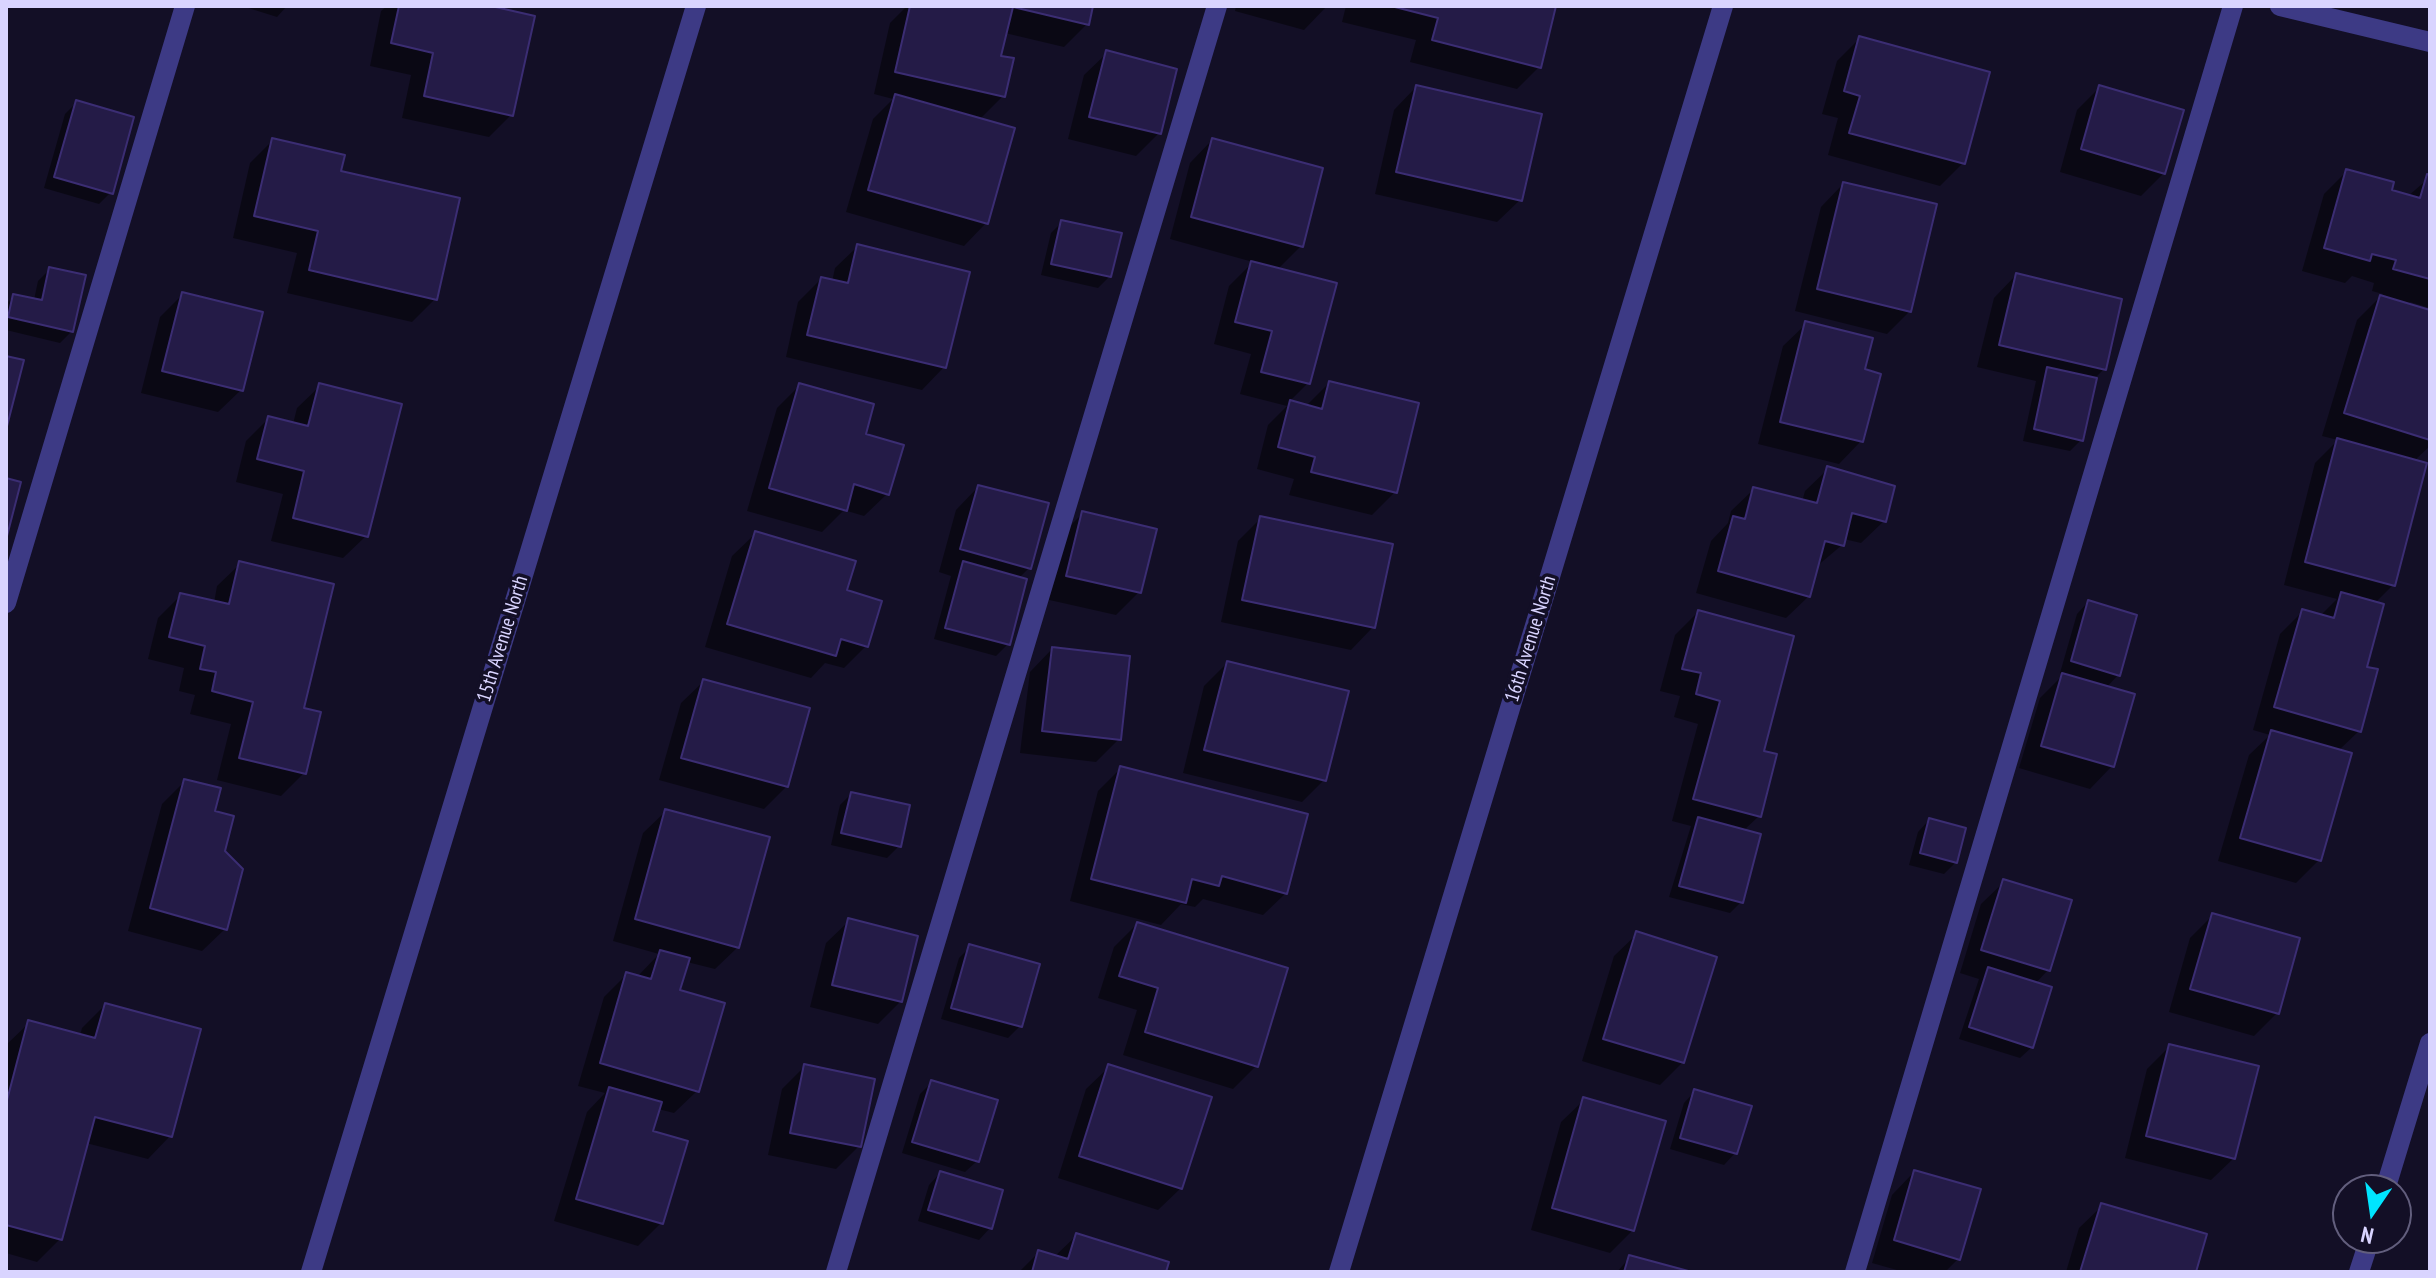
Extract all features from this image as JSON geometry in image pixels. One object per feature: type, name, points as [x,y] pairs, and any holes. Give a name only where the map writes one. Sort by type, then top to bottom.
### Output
[{"type":"street","points":[[6,603],[185,6]]},
{"type":"street","name":"15th Avenue North","points":[[311,1272],[696,6]]},
{"type":"street","points":[[836,1272],[1217,6]]},
{"type":"street","name":"16th Avenue North","points":[[1339,1272],[1723,6]]},
{"type":"street","points":[[1855,1272],[2233,6]]},
{"type":"street","points":[[2280,6],[2430,42]]},
{"type":"street","points":[[2390,1174],[2430,1043]]},
{"type":"building","points":[[399,6],[491,6],[535,16],[513,116],[424,96],[433,53],[391,43]]},
{"type":"building","points":[[910,6],[1093,6],[1089,25],[1013,7],[1001,56],[1014,58],[1005,97],[895,72]]},
{"type":"building","points":[[1391,6],[1556,6],[1541,68],[1432,40],[1438,18]]},
{"type":"building","points":[[1859,36],[1990,72],[1965,164],[1849,133],[1860,96],[1844,91]]},
{"type":"building","points":[[1106,50],[1177,69],[1161,134],[1089,117]]},
{"type":"building","points":[[1416,85],[1542,114],[1522,201],[1396,172]]},
{"type":"building","points":[[2099,85],[2184,110],[2165,174],[2081,149]]},
{"type":"building","points":[[895,94],[1015,128],[988,224],[868,190]]},
{"type":"building","points":[[76,100],[134,117],[113,194],[54,177]]},
{"type":"building","points":[[272,138],[345,155],[341,171],[460,198],[437,300],[309,270],[318,231],[254,216]]},
{"type":"building","points":[[1212,138],[1323,168],[1303,247],[1191,217]]},
{"type":"building","points":[[2346,169],[2394,182],[2392,190],[2420,198],[2427,174],[2430,175],[2430,279],[2393,269],[2396,260],[2372,254],[2370,261],[2324,248]]},
{"type":"building","points":[[1843,182],[1937,204],[1911,312],[1817,289]]},
{"type":"building","points":[[1061,220],[1122,233],[1111,277],[1051,264]]},
{"type":"building","points":[[857,244],[970,272],[946,368],[807,335],[821,277],[848,283]]},
{"type":"building","points":[[1251,261],[1337,283],[1310,384],[1261,372],[1272,331],[1235,322]]},
{"type":"building","points":[[49,267],[86,275],[73,332],[8,317],[13,294],[42,300]]},
{"type":"building","points":[[2016,273],[2122,299],[2106,370],[1999,345]]},
{"type":"building","points":[[182,292],[263,312],[243,391],[162,371]]},
{"type":"building","points":[[2380,295],[2430,310],[2430,440],[2344,413]]},
{"type":"building","points":[[1805,321],[1873,338],[1865,369],[1881,374],[1863,442],[1780,422]]},
{"type":"building","points":[[6,356],[24,360],[6,430]]},
{"type":"building","points":[[2047,367],[2097,378],[2083,441],[2034,429]]},
{"type":"building","points":[[1329,381],[1419,403],[1397,493],[1311,472],[1315,457],[1278,447],[1290,400],[1322,409]]},
{"type":"building","points":[[319,383],[402,404],[368,537],[293,518],[304,471],[257,459],[268,416],[308,426]]},
{"type":"building","points":[[799,383],[874,404],[866,434],[904,445],[889,495],[854,484],[847,511],[769,488]]},
{"type":"building","points":[[2337,438],[2427,463],[2395,586],[2305,562]]},
{"type":"building","points":[[1827,466],[1895,486],[1886,522],[1852,513],[1844,546],[1825,541],[1810,597],[1718,571],[1733,516],[1745,519],[1753,487],[1817,503]]},
{"type":"building","points":[[6,478],[21,482],[7,536],[6,536]]},
{"type":"building","points":[[978,485],[1049,503],[1031,569],[960,549]]},
{"type":"building","points":[[1082,511],[1157,529],[1141,593],[1066,576]]},
{"type":"building","points":[[1260,516],[1393,544],[1375,628],[1242,600]]},
{"type":"building","points":[[755,531],[856,561],[847,590],[882,601],[868,647],[841,639],[836,656],[727,624]]},
{"type":"building","points":[[239,561],[334,584],[304,708],[321,712],[306,774],[239,758],[253,702],[212,691],[216,672],[200,669],[205,646],[169,637],[180,593],[229,604]]},
{"type":"building","points":[[963,561],[1027,579],[1010,645],[945,628]]},
{"type":"building","points":[[2341,592],[2384,604],[2367,667],[2378,669],[2361,732],[2274,707],[2302,609],[2334,618]]},
{"type":"building","points":[[2088,600],[2137,615],[2120,676],[2071,661]]},
{"type":"building","points":[[1698,610],[1794,636],[1764,751],[1777,754],[1761,817],[1693,799],[1720,701],[1696,694],[1701,673],[1682,669]]},
{"type":"building","points":[[1052,647],[1130,656],[1121,740],[1042,731]]},
{"type":"building","points":[[1227,661],[1349,691],[1326,781],[1204,750]]},
{"type":"building","points":[[2062,673],[2135,694],[2114,767],[2041,746]]},
{"type":"building","points":[[703,679],[810,708],[788,787],[681,758]]},
{"type":"building","points":[[2271,730],[2352,753],[2321,861],[2240,838]]},
{"type":"building","points":[[1120,766],[1308,814],[1287,894],[1222,876],[1219,886],[1192,879],[1186,903],[1091,879]]},
{"type":"building","points":[[184,779],[221,788],[215,811],[234,816],[225,851],[243,869],[227,930],[150,908]]},
{"type":"building","points":[[851,792],[910,805],[901,847],[841,833]]},
{"type":"building","points":[[665,809],[770,837],[739,948],[635,919]]},
{"type":"building","points":[[1698,817],[1761,834],[1743,903],[1679,886]]},
{"type":"building","points":[[1929,818],[1966,828],[1957,863],[1920,853]]},
{"type":"building","points":[[2003,879],[2072,900],[2050,971],[1981,950]]},
{"type":"building","points":[[2212,913],[2300,938],[2279,1014],[2190,989]]},
{"type":"building","points":[[848,918],[918,936],[902,1002],[832,985]]},
{"type":"building","points":[[1137,922],[1288,968],[1258,1067],[1145,1032],[1158,988],[1119,976]]},
{"type":"building","points":[[1636,931],[1717,957],[1684,1063],[1603,1039]]},
{"type":"building","points":[[969,944],[1040,964],[1022,1027],[951,1008]]},
{"type":"building","points":[[660,950],[690,958],[680,990],[725,1003],[699,1092],[600,1063],[626,972],[651,979]]},
{"type":"building","points":[[1988,967],[2052,987],[2033,1048],[1969,1027]]},
{"type":"building","points":[[105,1003],[201,1029],[172,1137],[95,1117],[62,1240],[6,1225],[6,1104],[28,1020],[95,1038]]},
{"type":"building","points":[[2169,1044],[2259,1066],[2235,1159],[2146,1136]]},
{"type":"building","points":[[804,1064],[875,1079],[861,1147],[790,1133]]},
{"type":"building","points":[[1108,1064],[1212,1097],[1182,1189],[1079,1156]]},
{"type":"building","points":[[931,1080],[998,1100],[979,1162],[912,1142]]},
{"type":"building","points":[[609,1087],[662,1102],[653,1131],[688,1141],[663,1224],[576,1199]]},
{"type":"building","points":[[1694,1089],[1752,1106],[1737,1154],[1680,1138]]},
{"type":"building","points":[[1583,1097],[1666,1121],[1634,1231],[1552,1208]]},
{"type":"building","points":[[1914,1170],[1981,1189],[1960,1260],[1894,1240]]},
{"type":"building","points":[[940,1171],[1003,1190],[992,1229],[928,1210]]},
{"type":"building","points":[[2101,1203],[2207,1234],[2196,1272],[2080,1272]]},
{"type":"building","points":[[1076,1233],[1169,1262],[1166,1272],[1032,1272],[1038,1250],[1068,1259]]},
{"type":"building","points":[[1629,1255],[1692,1272],[1624,1272]]}]
